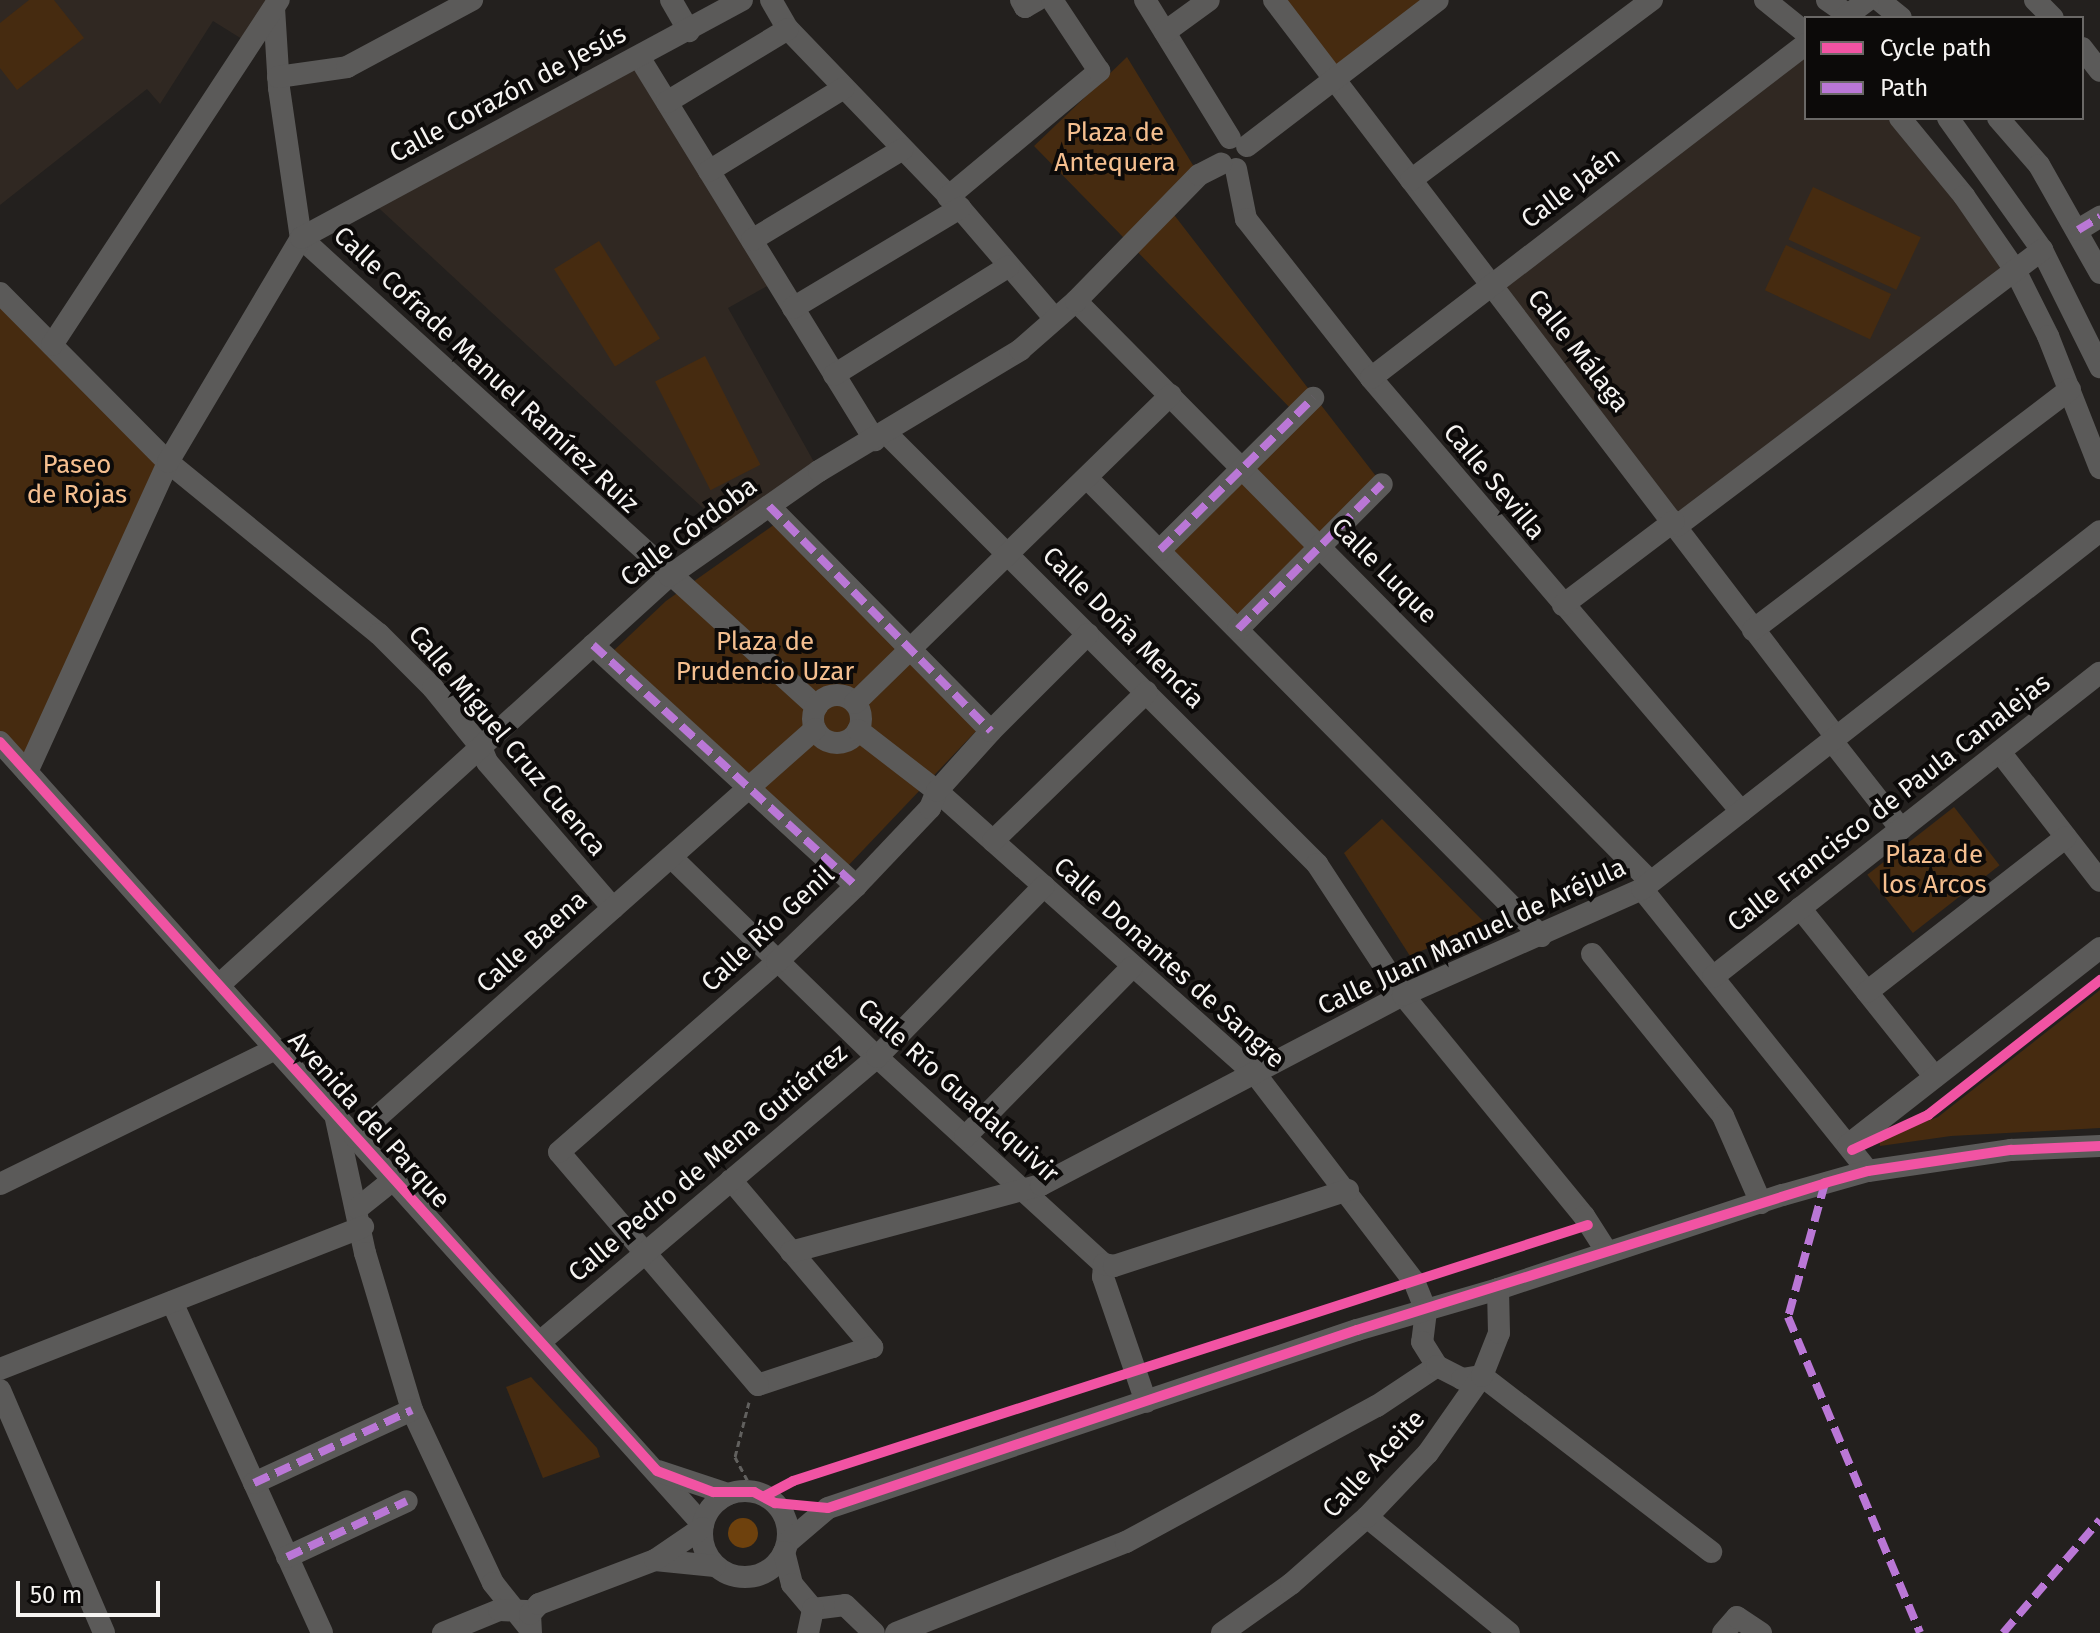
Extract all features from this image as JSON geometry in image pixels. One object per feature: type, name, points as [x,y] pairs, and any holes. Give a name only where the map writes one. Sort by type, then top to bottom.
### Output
[{"type":"street","points":[[278,77],[347,67],[472,0]]},
{"type":"street","points":[[671,0],[689,31]]},
{"type":"street","name":"Calle Corazón de Jesús","points":[[301,238],[742,0]]},
{"type":"street","points":[[771,0],[788,29],[954,203],[1055,319]]},
{"type":"street","points":[[1021,0],[1025,7],[1037,0]]},
{"type":"street","points":[[793,308],[954,203],[1099,71],[1052,0]]},
{"type":"street","points":[[1145,0],[1247,160],[1229,166]]},
{"type":"street","points":[[1165,32],[1209,0]]},
{"type":"street","name":"Calle Málaga","points":[[1274,0],[1676,523],[1901,829]]},
{"type":"street","points":[[1238,142],[1335,79],[1438,0]]},
{"type":"street","points":[[1411,180],[1652,0]]},
{"type":"street","points":[[1765,0],[1804,31]]},
{"type":"street","points":[[1827,0],[1848,16]]},
{"type":"street","points":[[1850,16],[1868,0]]},
{"type":"street","points":[[1879,0],[1899,16]]},
{"type":"street","points":[[2035,0],[2051,16]]},
{"type":"street","points":[[27,772],[168,462],[301,238],[278,77],[277,4]]},
{"type":"street","points":[[52,345],[277,4]]},
{"type":"street","points":[[667,102],[788,29]]},
{"type":"street","name":"Calle Jaén","points":[[1371,378],[1804,46]]},
{"type":"street","points":[[2084,51],[2100,71]]},
{"type":"street","name":"Calle Doña Mencía","points":[[639,57],[834,375],[880,436],[1009,552],[1317,864],[1403,995],[1584,1216],[1607,1252]]},
{"type":"street","points":[[709,171],[844,88]]},
{"type":"street","points":[[1902,120],[1964,196],[2015,270],[2070,389],[2100,468]]},
{"type":"street","points":[[1949,120],[2042,250],[2100,367]]},
{"type":"street","points":[[2000,120],[2039,165],[2100,273]]},
{"type":"street","points":[[752,240],[903,149]]},
{"type":"street","name":"Calle Córdoba","points":[[219,985],[669,576],[769,506],[1020,350],[1076,301],[1199,175],[1229,166]]},
{"type":"street","name":"Calle Sevilla","points":[[1229,166],[1246,219],[1371,378],[1741,811]]},
{"type":"street","points":[[2078,230],[2100,217]]},
{"type":"street","name":"Calle Cofrade Manuel Ramírez Ruiz","points":[[301,238],[669,576]]},
{"type":"street","points":[[1563,605],[2042,250]]},
{"type":"street","points":[[834,375],[1009,266]]},
{"type":"street","points":[[0,293],[168,462]]},
{"type":"street","name":"Calle Luque","points":[[1076,301],[1320,546],[1647,886],[1713,977],[1868,1171]]},
{"type":"street","points":[[1753,630],[2070,389]]},
{"type":"street","points":[[855,703],[1171,395]]},
{"type":"street","points":[[1160,550],[1313,398]]},
{"type":"street","name":"Calle Miguel Cruz Cuenca","points":[[168,462],[373,628],[481,747],[487,762],[613,908]]},
{"type":"street","points":[[1087,478],[1541,936]]},
{"type":"street","points":[[1238,629],[1382,484]]},
{"type":"street","points":[[769,506],[991,731]]},
{"type":"street","name":"Calle Juan Manuel de Aréjula","points":[[791,1252],[1025,1189],[1257,1076],[1403,995],[1541,936],[1647,886],[2100,531]]},
{"type":"street","points":[[669,576],[816,718],[833,742],[847,740],[858,730],[861,716],[855,703],[835,695],[816,718]]},
{"type":"street","name":"Calle Río Genil","points":[[644,1253],[559,1152],[777,962],[856,886],[930,808],[937,791],[991,731],[1088,634]]},
{"type":"street","points":[[593,645],[745,789],[856,886]]},
{"type":"street","name":"Calle Francisco de Paula Canalejas","points":[[1713,977],[2100,673]]},
{"type":"street","points":[[993,841],[1147,692]]},
{"type":"street","name":"Calle Baena","points":[[355,1137],[671,857],[816,718]]},
{"type":"street","name":"Calle Donantes de Sangre","points":[[858,730],[937,791],[1257,1076],[1348,1190],[1414,1281],[1426,1311]]},
{"type":"street","name":"Avenida del Parque","points":[[0,742],[657,1471],[703,1526]]},
{"type":"street","points":[[2000,752],[2100,881]]},
{"type":"street","points":[[1867,992],[2066,837]]},
{"type":"street","name":"Calle Río Guadalquivir","points":[[671,857],[877,1057],[1104,1264]]},
{"type":"street","name":"Calle Pedro de Mena Gutiérrez","points":[[540,1342],[877,1057],[1044,886]]},
{"type":"street","points":[[1800,908],[1935,1077]]},
{"type":"street","points":[[1848,1145],[2100,948]]},
{"type":"street","points":[[1592,954],[1723,1116],[1761,1203]]},
{"type":"street","points":[[965,1137],[1132,967]]},
{"type":"street","points":[[0,1184],[276,1049]]},
{"type":"street","points":[[334,1114],[361,1218],[365,1253],[412,1410],[493,1583],[527,1621]]},
{"type":"street","points":[[715,1566],[704,1548],[703,1526],[710,1508],[728,1494],[754,1492],[775,1503],[828,1508],[1607,1252],[1868,1171],[2011,1150],[2100,1146]]},
{"type":"street","points":[[0,1369],[172,1302],[361,1218],[393,1180]]},
{"type":"street","points":[[644,1253],[758,1385],[872,1347],[731,1180]]},
{"type":"street","points":[[1146,1402],[1103,1277],[1104,1264],[1114,1266],[1348,1190]]},
{"type":"street","name":"Calle Aceite","points":[[1222,1633],[1291,1584],[1367,1517],[1428,1453],[1482,1376],[1499,1333],[1498,1289]]},
{"type":"street","points":[[172,1302],[322,1633]]},
{"type":"street","points":[[1426,1311],[1422,1342],[1437,1366],[1462,1379],[1482,1376],[1711,1552]]},
{"type":"street","points":[[896,1633],[1126,1542],[1377,1406],[1437,1366]]},
{"type":"street","points":[[0,1390],[104,1633]]},
{"type":"street","points":[[254,1483],[412,1410]]},
{"type":"street","name":"Avenida del Parque","points":[[657,1471],[728,1494]]},
{"type":"street","points":[[287,1557],[407,1501]]},
{"type":"street","points":[[775,1503],[787,1521],[786,1547],[792,1584]]},
{"type":"street","points":[[763,1573],[828,1508]]},
{"type":"street","points":[[1367,1517],[1509,1633]]},
{"type":"street","points":[[443,1633],[527,1621],[550,1597],[655,1560],[703,1526]]},
{"type":"street","points":[[655,1560],[715,1566],[743,1577],[763,1573],[792,1584],[813,1609]]},
{"type":"street","points":[[813,1609],[845,1605],[874,1633]]},
{"type":"street","points":[[808,1633],[813,1609]]},
{"type":"street","points":[[1723,1633],[1737,1617],[1761,1633]]},
{"type":"path","points":[[754,1492],[735,1457],[744,1412],[758,1385]]},
{"type":"shaded area","points":[[0,0],[279,0],[250,44],[213,21],[160,104],[147,89],[0,205]]},
{"type":"shaded area","points":[[1804,46],[1804,120],[1902,120],[2015,270],[1677,526],[1491,283]]},
{"type":"shaded area","points":[[639,57],[776,281],[728,308],[819,471],[729,532],[369,199]]},
{"type":"shaded area","points":[[743,1518],[754,1522],[758,1533],[754,1544],[743,1548],[732,1544],[728,1533],[732,1522]]},
{"type":"green space","points":[[29,0],[54,0],[84,38],[17,90],[0,68],[0,23]]},
{"type":"green space","points":[[1274,0],[1438,0],[1335,79]]},
{"type":"green space","name":"Plaza de Antequera","points":[[1127,57],[1199,175],[1168,207],[1382,484],[1238,629],[1160,550],[1296,414],[1034,146]]},
{"type":"green space","points":[[1813,187],[1921,237],[1896,290],[1788,240]]},
{"type":"green space","points":[[599,241],[660,339],[615,367],[554,269]]},
{"type":"green space","points":[[1786,245],[1891,294],[1870,339],[1765,290]]},
{"type":"green space","name":"Paseo de Rojas","points":[[0,293],[168,462],[27,772],[0,742]]},
{"type":"green space","points":[[705,356],[760,465],[710,490],[655,381]]},
{"type":"green space","name":"Plaza de Prudencio Uzar","points":[[775,524],[978,729],[845,869],[610,654],[666,601]]},
{"type":"green space","name":"Plaza de los Arcos","points":[[1954,807],[2000,865],[1913,933],[1867,875]]},
{"type":"green space","points":[[1382,819],[1485,923],[1410,956],[1344,853]]},
{"type":"green space","points":[[2100,990],[2100,1128],[1951,1136],[1880,1146],[1879,1139],[1938,1117]]},
{"type":"green space","points":[[531,1377],[597,1448],[600,1457],[543,1478],[506,1387]]},
{"type":"marked path","points":[[2078,230],[2100,217]]},
{"type":"marked path","points":[[1160,550],[1313,398]]},
{"type":"marked path","points":[[1238,629],[1382,484]]},
{"type":"marked path","points":[[769,506],[991,731]]},
{"type":"marked path","points":[[593,645],[856,886]]},
{"type":"marked path","points":[[1825,1183],[1788,1317],[1920,1633]]},
{"type":"marked path","points":[[254,1483],[412,1410]]},
{"type":"marked path","points":[[287,1557],[407,1501]]},
{"type":"marked path","points":[[2003,1633],[2100,1520]]},
{"type":"cycle path","points":[[0,742],[657,1471],[713,1492],[754,1492],[775,1503],[828,1508],[1357,1330],[1825,1183],[1868,1171],[2011,1150],[2100,1146]]},
{"type":"cycle path","points":[[1852,1150],[1928,1115],[2100,980]]},
{"type":"cycle path","points":[[765,1496],[793,1481],[1588,1225]]}]
